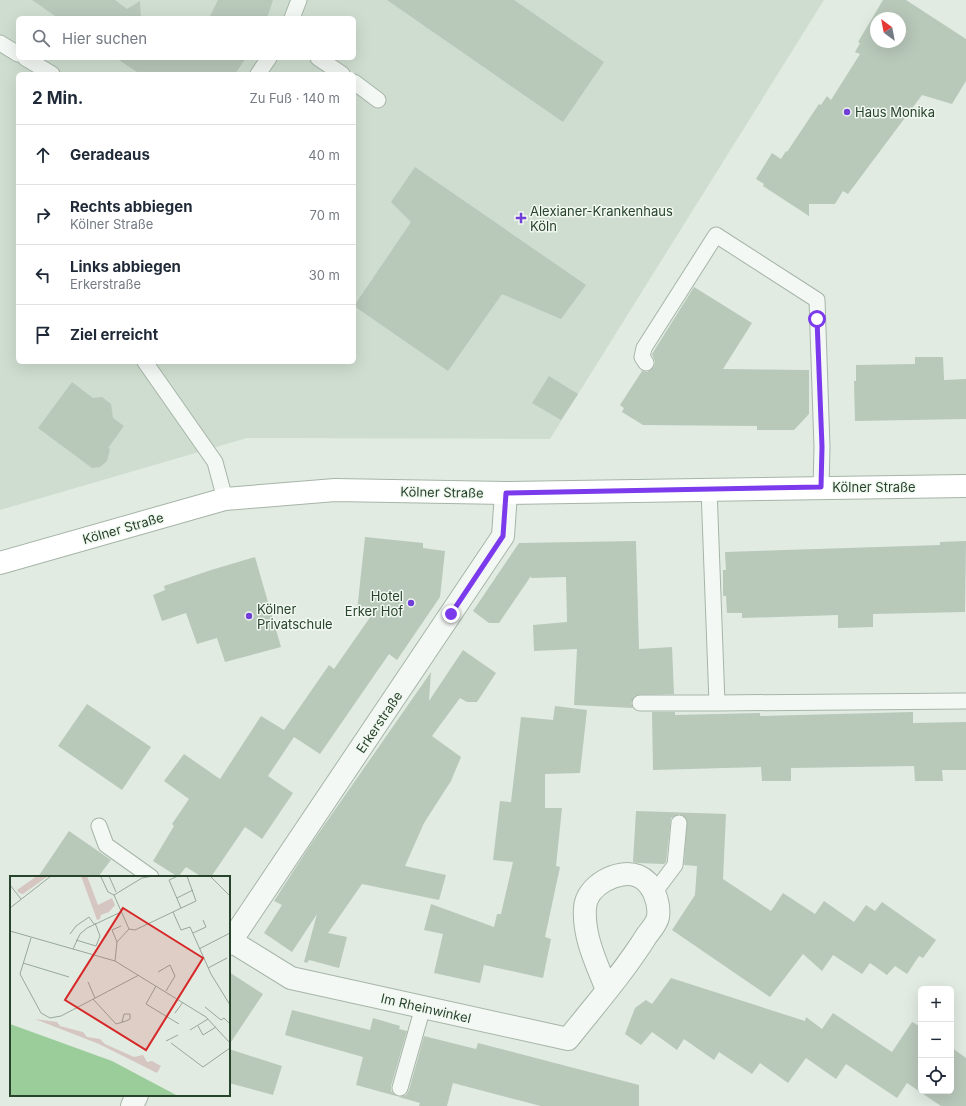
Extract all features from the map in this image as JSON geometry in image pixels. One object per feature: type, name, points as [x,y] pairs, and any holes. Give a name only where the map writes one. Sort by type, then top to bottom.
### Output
[{"type":"main road","name":"Kölner Straße","points":[[0,563],[225,499],[335,490],[506,493],[821,487],[966,486]]},
{"type":"street","name":"Erkerstraße","points":[[232,933],[503,536],[506,493]]},
{"type":"street","points":[[608,990],[590,945],[585,921],[585,907],[591,892],[605,880],[622,875],[638,876],[654,893]]},
{"type":"street","name":"Im Rheinwinkel","points":[[232,933],[291,978],[568,1040],[633,957],[658,919],[658,900],[654,893]]},
{"type":"street","points":[[132,1106],[137,1096]]},
{"type":"lane","points":[[293,16],[299,0]]},
{"type":"lane","points":[[0,44],[16,53]]},
{"type":"lane","points":[[28,60],[49,72]]},
{"type":"lane","points":[[259,72],[268,60]]},
{"type":"lane","points":[[321,60],[339,72]]},
{"type":"lane","points":[[356,84],[378,100]]},
{"type":"lane","points":[[646,363],[642,357],[644,348],[716,235],[817,300],[822,447],[821,487]]},
{"type":"lane","points":[[146,364],[215,462],[225,499]]},
{"type":"lane","points":[[709,489],[717,703]]},
{"type":"lane","points":[[640,703],[966,701]]},
{"type":"lane","points":[[654,893],[675,865],[679,823]]},
{"type":"lane","points":[[99,826],[106,845],[150,876]]},
{"type":"lane","points":[[400,1088],[423,1007]]},
{"type":"shaded area","name":"Alexianer-Krankenhaus Köln","points":[[0,0],[824,0],[550,439],[247,438],[0,510]]},
{"type":"building","points":[[32,0],[115,0],[127,9],[140,1],[141,16],[55,16]]},
{"type":"building","points":[[218,0],[273,0],[268,16],[210,16]]},
{"type":"building","points":[[387,0],[514,0],[604,62],[563,122]]},
{"type":"building","name":"Haus Monika","points":[[883,0],[906,0],[966,39],[966,81],[952,104],[922,95],[848,194],[843,191],[835,204],[809,204],[809,216],[763,186],[764,184],[756,179],[772,153],[781,159],[819,104],[821,105],[827,96],[831,100],[860,54],[855,52],[860,43],[858,42],[870,22],[870,48],[906,48],[906,12],[876,12]]},
{"type":"building","points":[[119,60],[245,60],[236,72],[137,72]]},
{"type":"building","points":[[415,167],[586,285],[561,319],[502,294],[448,371],[356,307],[356,303],[411,222],[391,202]]},
{"type":"building","points":[[694,287],[752,323],[723,369],[809,370],[809,414],[794,430],[757,430],[757,426],[643,425],[622,412],[624,408],[620,405],[642,371],[647,372],[654,367],[655,362],[652,354]]},
{"type":"building","points":[[915,357],[943,357],[944,380],[966,379],[966,419],[855,421],[854,381],[856,381],[856,365],[915,364]]},
{"type":"building","points":[[549,376],[578,394],[561,420],[532,403]]},
{"type":"building","points":[[72,382],[93,398],[102,397],[111,404],[113,418],[124,426],[108,448],[110,449],[107,461],[100,467],[92,468],[38,428]]},
{"type":"building","points":[[365,537],[423,543],[423,548],[445,551],[440,597],[397,660],[389,654],[320,754],[294,737],[268,776],[293,793],[262,839],[245,827],[212,876],[200,876],[186,867],[179,876],[176,876],[153,861],[174,826],[172,824],[189,799],[164,781],[184,754],[220,779],[261,716],[284,730],[329,665],[334,669],[373,613],[357,611]]},
{"type":"building","points":[[636,541],[639,649],[672,647],[674,694],[636,695],[631,703],[633,708],[574,705],[577,649],[534,651],[533,625],[567,622],[566,577],[531,578],[531,576],[499,623],[489,623],[473,611],[519,543]]},
{"type":"building","points":[[966,541],[965,612],[873,614],[873,627],[838,628],[838,615],[742,618],[742,613],[727,613],[726,596],[723,596],[723,570],[726,570],[725,552],[940,545],[940,542]]},
{"type":"building","points":[[255,557],[281,647],[225,662],[217,638],[197,644],[186,613],[162,621],[153,595],[165,590],[164,586]]},
{"type":"building","points":[[463,650],[496,673],[477,702],[467,702],[460,698],[432,736],[461,757],[451,781],[424,823],[405,866],[446,875],[439,900],[362,884],[328,933],[347,937],[339,968],[309,960],[307,963],[304,962],[317,914],[292,952],[264,933],[282,905],[274,901],[309,847],[431,672],[429,701]]},
{"type":"building","points":[[87,704],[151,747],[122,790],[58,746]]},
{"type":"building","points":[[555,706],[587,710],[580,773],[545,774],[545,808],[562,808],[556,866],[560,867],[545,937],[551,939],[543,978],[484,965],[480,983],[434,973],[443,934],[424,930],[431,904],[494,927],[497,914],[501,914],[513,862],[493,860],[500,801],[511,802],[521,717],[553,720]]},
{"type":"building","points":[[652,712],[675,712],[675,715],[760,713],[760,716],[913,712],[913,723],[966,722],[966,770],[942,770],[943,781],[915,781],[914,766],[791,768],[791,781],[762,781],[761,767],[653,770]]},
{"type":"building","points":[[636,811],[726,814],[723,879],[771,911],[783,893],[815,914],[824,901],[854,922],[866,905],[875,911],[882,902],[936,940],[923,958],[919,956],[907,974],[895,966],[887,975],[870,963],[862,974],[833,955],[822,971],[803,954],[770,997],[672,930],[695,895],[697,866],[684,865],[687,820],[679,814],[671,818],[666,862],[664,864],[638,863],[633,862]]},
{"type":"building","points":[[69,831],[111,860],[99,876],[39,876]]},
{"type":"building","points":[[230,973],[263,994],[230,1044]]},
{"type":"building","points":[[671,978],[805,1021],[806,1017],[822,1029],[833,1013],[892,1052],[912,1022],[918,1025],[918,1090],[907,1083],[897,1098],[846,1064],[836,1079],[806,1058],[788,1083],[760,1063],[752,1074],[719,1052],[714,1060],[684,1039],[677,1050],[652,1032],[641,1045],[625,1034],[635,1008],[646,1000],[652,1004]]},
{"type":"building","points":[[292,1010],[370,1030],[373,1018],[400,1026],[399,1029],[407,1031],[391,1086],[391,1091],[396,1096],[356,1085],[363,1057],[285,1035]]},
{"type":"building","points":[[424,1036],[476,1049],[478,1043],[639,1085],[639,1106],[541,1106],[453,1083],[447,1106],[419,1106],[420,1103],[399,1097],[406,1095],[409,1090]]},
{"type":"building","points":[[230,1049],[282,1066],[273,1095],[230,1083]]},
{"type":"building","points":[[954,1049],[966,1058],[966,1106],[941,1106],[923,1094],[954,1094]]},
{"type":"place","name":"Haus Monika","points":[[847,112]]},
{"type":"place","name":"Alexianer-Krankenhaus Köln","points":[[521,218]]},
{"type":"place","name":"Hotel Erker Hof","points":[[411,603]]},
{"type":"place","name":"Kölner Privatschule","points":[[249,616]]},
{"type":"route","points":[[451,614],[503,536],[506,493],[821,487],[822,447],[817,319]]}]
